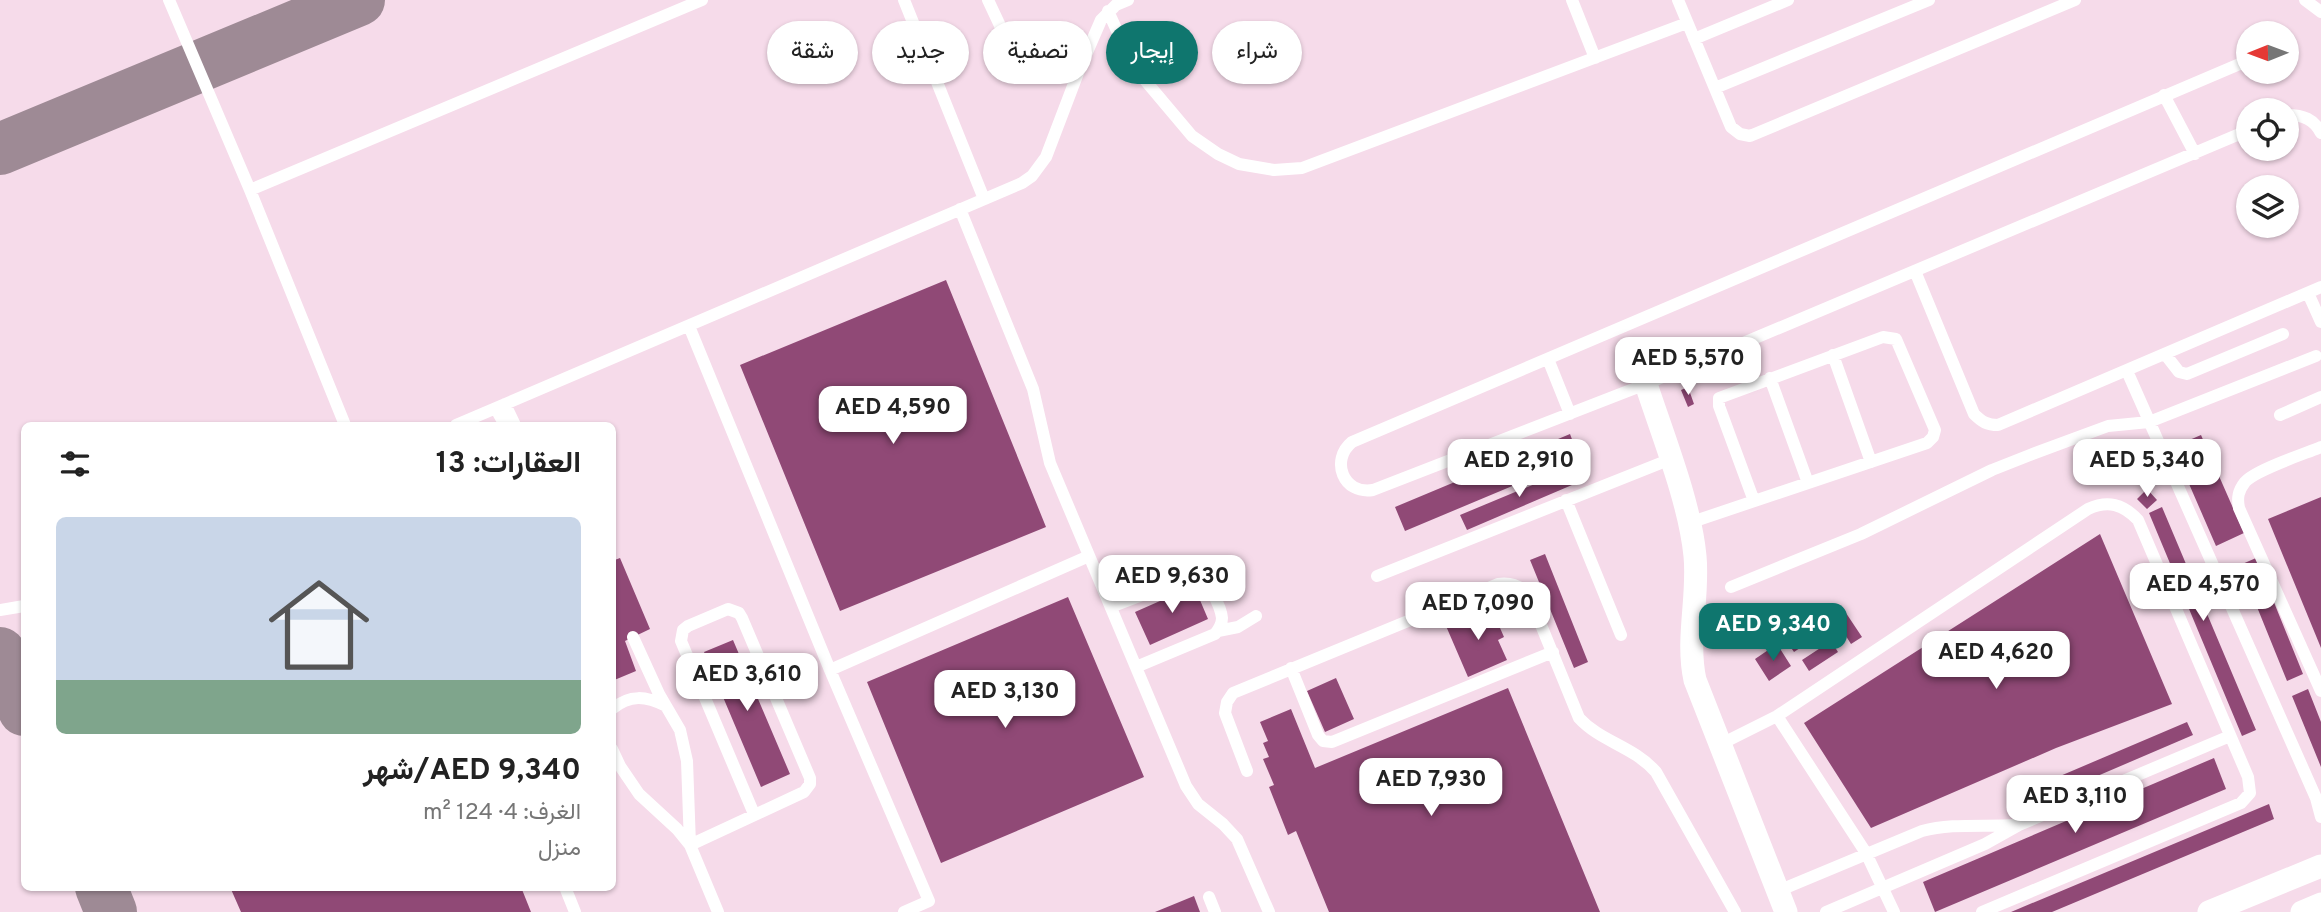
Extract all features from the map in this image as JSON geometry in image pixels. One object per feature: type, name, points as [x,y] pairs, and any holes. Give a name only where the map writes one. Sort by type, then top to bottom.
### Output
[{"type":"street","points":[[1646,384],[1671,459],[1696,559],[1693,669],[1782,902]]},
{"type":"street","points":[[2209,912],[2321,866]]},
{"type":"street","points":[[2302,912],[2321,904]]},
{"type":"lane","points":[[169,0],[250,190],[344,422]]},
{"type":"lane","points":[[250,190],[702,0]]},
{"type":"lane","points":[[904,0],[984,199]]},
{"type":"lane","points":[[988,0],[997,21]]},
{"type":"lane","points":[[1092,40],[1108,11],[1128,0]]},
{"type":"lane","points":[[1572,0],[1595,58]]},
{"type":"lane","points":[[1678,0],[1731,127],[1740,134],[1750,136],[1765,132],[2075,0]]},
{"type":"lane","points":[[1694,39],[1788,0]]},
{"type":"lane","points":[[1715,88],[1928,0]]},
{"type":"lane","points":[[2305,0],[2321,12]]},
{"type":"lane","points":[[1108,11],[1133,66],[1192,136],[1218,154],[1239,164],[1274,170],[1302,168],[1687,23]]},
{"type":"lane","points":[[2236,65],[1352,442],[1342,453],[1340,462],[1345,479],[1359,491],[1373,490],[1646,384],[2236,136]]},
{"type":"lane","points":[[463,422],[1022,183],[1040,167],[1073,84]]},
{"type":"lane","points":[[2164,95],[2195,154]]},
{"type":"lane","points":[[2299,115],[2312,121],[2321,133]]},
{"type":"lane","points":[[960,209],[1033,389],[1047,454],[1186,786],[1198,804],[1237,839],[1269,912]]},
{"type":"lane","points":[[1915,271],[1974,414],[1981,421],[1998,425],[2321,287]]},
{"type":"lane","points":[[2308,293],[2321,322]]},
{"type":"lane","points":[[690,326],[931,906],[904,912]]},
{"type":"lane","points":[[2165,354],[2175,369],[2187,374],[2283,334]]},
{"type":"lane","points":[[1689,523],[1927,443],[1933,438],[1934,430],[1896,339],[1884,337],[1723,396],[1718,401],[1754,501]]},
{"type":"lane","points":[[1833,355],[1871,462]]},
{"type":"lane","points":[[1731,587],[1861,534],[2030,454],[2108,426],[2149,422],[2316,356]]},
{"type":"lane","points":[[1548,359],[1570,414]]},
{"type":"lane","points":[[2127,371],[2316,798],[2321,817]]},
{"type":"lane","points":[[1770,378],[1808,483]]},
{"type":"lane","points":[[2280,415],[2321,397]]},
{"type":"lane","points":[[501,406],[504,422]]},
{"type":"lane","points":[[501,406],[513,422]]},
{"type":"lane","points":[[2321,447],[2251,476],[2239,491],[2238,499],[2239,509],[2321,691]]},
{"type":"lane","points":[[1377,576],[1671,459]]},
{"type":"lane","points":[[1566,500],[1622,635]]},
{"type":"lane","points":[[1721,744],[1777,716],[2088,509],[2110,503],[2121,506],[2138,520],[2248,777],[2250,793],[2246,800],[1982,912]]},
{"type":"lane","points":[[831,670],[1089,556]]},
{"type":"lane","points":[[1111,607],[1197,574],[1207,581],[1221,613],[1222,622],[1218,631]]},
{"type":"lane","points":[[1247,771],[1225,713],[1227,702],[1238,691],[1498,584],[1520,587],[1530,598],[1579,718],[1586,726],[1637,753],[1656,772],[1735,912]]},
{"type":"lane","points":[[0,610],[21,606]]},
{"type":"lane","points":[[690,845],[804,792],[810,784],[810,778],[742,618],[739,613],[728,609],[688,626],[683,630],[681,641],[754,814]]},
{"type":"lane","points":[[1136,667],[1218,631],[1238,627],[1256,616]]},
{"type":"lane","points":[[633,637],[680,730],[685,752],[690,845]]},
{"type":"lane","points":[[1291,668],[1318,736],[1324,741],[1332,742],[1553,652]]},
{"type":"lane","points":[[616,706],[639,697],[653,699],[667,706]]},
{"type":"lane","points":[[1777,716],[1866,853],[1895,912]]},
{"type":"lane","points":[[1826,912],[1985,844],[2019,825],[2230,736]]},
{"type":"lane","points":[[616,757],[639,794],[677,829],[690,845],[718,912]]},
{"type":"lane","points":[[1782,902],[1866,853],[1933,828],[2019,825]]},
{"type":"lane","points":[[567,891],[575,912]]},
{"type":"lane","points":[[1209,897],[1215,912]]},
{"type":"building","points":[[946,280],[1046,527],[840,611],[740,365]]},
{"type":"building","points":[[1688,387],[1694,404],[1688,407],[1681,390]]},
{"type":"building","points":[[1570,434],[1579,458],[1405,531],[1395,507]]},
{"type":"building","points":[[2201,435],[2244,533],[2216,546],[2173,447]]},
{"type":"building","points":[[1573,468],[1579,482],[1467,530],[1460,515]]},
{"type":"building","points":[[2147,489],[2157,500],[2147,509],[2137,499]]},
{"type":"building","points":[[2321,497],[2321,648],[2268,519]]},
{"type":"building","points":[[2162,507],[2256,730],[2242,736],[2149,513]]},
{"type":"building","points":[[2100,534],[2172,704],[2056,748],[1871,828],[1804,723]]},
{"type":"building","points":[[1545,554],[1588,662],[1574,668],[1530,560]]},
{"type":"building","points":[[620,558],[650,629],[625,641],[636,671],[616,679],[616,560]]},
{"type":"building","points":[[2256,558],[2303,674],[2287,681],[2240,565]]},
{"type":"building","points":[[1194,586],[1208,619],[1150,645],[1135,612]]},
{"type":"building","points":[[1068,597],[1144,777],[941,863],[867,682]]},
{"type":"building","points":[[1842,607],[1862,637],[1851,644],[1832,614]]},
{"type":"building","points":[[1484,609],[1487,615],[1493,612],[1504,637],[1498,640],[1507,660],[1468,677],[1446,626]]},
{"type":"building","points":[[1816,619],[1824,632],[1794,652],[1785,639]]},
{"type":"building","points":[[733,640],[790,774],[761,787],[704,652]]},
{"type":"building","points":[[1831,641],[1838,652],[1809,671],[1802,660]]},
{"type":"building","points":[[1777,644],[1791,666],[1769,681],[1755,659]]},
{"type":"building","points":[[1336,678],[1354,719],[1325,732],[1307,691]]},
{"type":"building","points":[[1508,688],[1600,912],[1329,912],[1296,831],[1288,835],[1269,787],[1274,785],[1263,759],[1269,757],[1263,743],[1268,741],[1260,722],[1291,709],[1315,768]]},
{"type":"building","points":[[2308,689],[2321,722],[2321,767],[2292,696]]},
{"type":"building","points":[[2187,722],[2193,735],[2018,810],[2013,796]]},
{"type":"building","points":[[2214,758],[2226,789],[1935,912],[1923,882]]},
{"type":"building","points":[[2269,804],[2274,819],[2052,912],[2011,912]]},
{"type":"building","points":[[232,891],[523,891],[531,912],[241,912]]},
{"type":"building","points":[[1194,896],[1200,912],[1155,912]]},
{"type":"taxiway","points":[[0,149],[359,0]]},
{"type":"taxiway","points":[[0,653],[21,703]]},
{"type":"taxiway","points":[[103,891],[111,912]]}]
